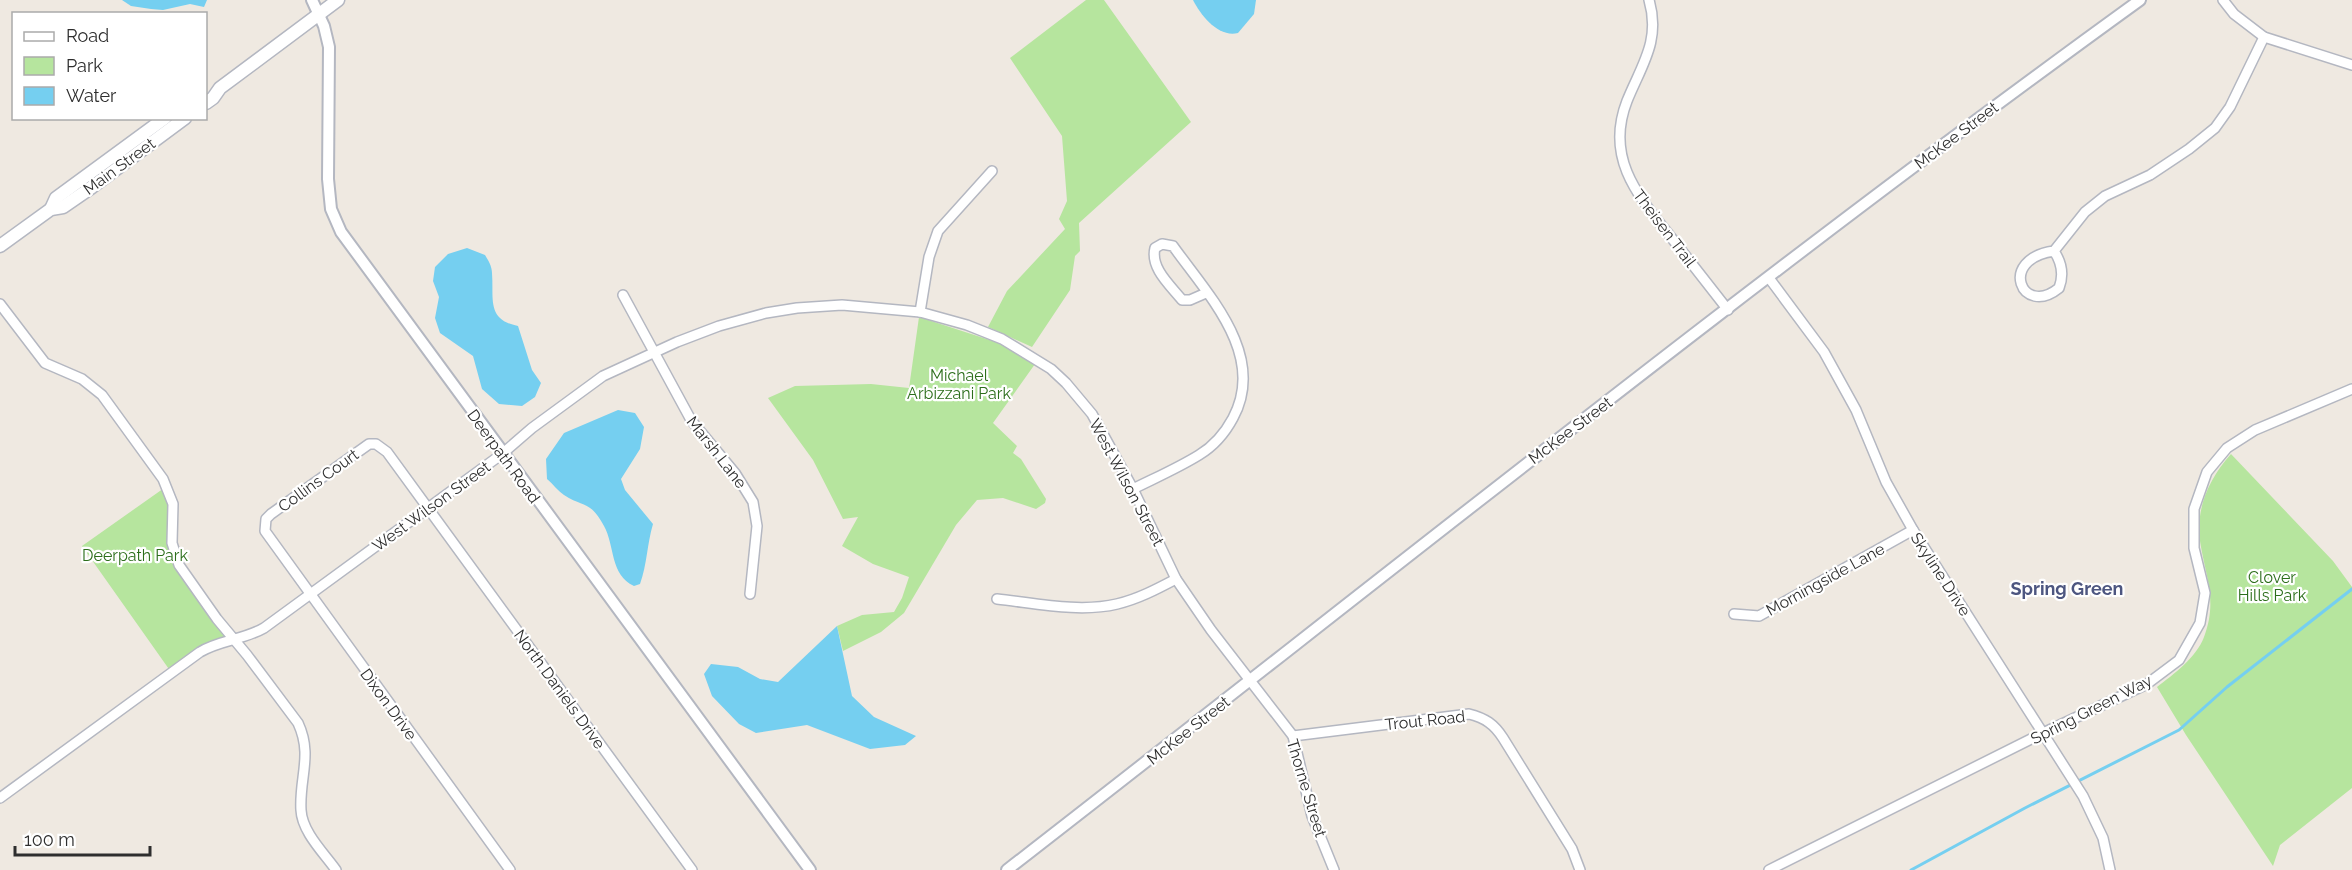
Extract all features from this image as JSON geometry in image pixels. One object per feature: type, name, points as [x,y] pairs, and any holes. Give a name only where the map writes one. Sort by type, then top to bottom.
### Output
[{"type":"main road","points":[[207,102],[213,98],[219,88],[338,0]]},
{"type":"main road","points":[[207,88],[219,88]]},
{"type":"main road","name":"Main Street","points":[[51,209],[56,198],[162,120]]},
{"type":"main road","name":"Main Street","points":[[0,246],[51,209],[63,207],[182,120]]},
{"type":"street","name":"Deerpath Road","points":[[312,0],[324,26],[329,47],[328,179],[331,209],[341,232],[810,870]]},
{"type":"street","name":"Theisen Trail","points":[[1649,0],[1652,32],[1647,59],[1623,110],[1620,138],[1623,162],[1635,191],[1728,310]]},
{"type":"street","name":"McKee Street","points":[[1008,870],[1466,510],[2019,87],[2140,0]]},
{"type":"street","points":[[2223,0],[2234,14],[2264,37],[2352,65]]},
{"type":"street","points":[[2054,251],[2061,264],[2059,288],[2046,296],[2033,296],[2022,285],[2021,273],[2024,265],[2036,255],[2054,251],[2085,212],[2105,196],[2150,175],[2215,128],[2230,107],[2264,37]]},
{"type":"street","points":[[920,312],[930,257],[938,231],[992,171]]},
{"type":"street","points":[[1133,489],[1200,454],[1225,434],[1237,410],[1243,386],[1243,361],[1235,336],[1206,293],[1173,246],[1162,244],[1155,248],[1153,257],[1156,267],[1182,300],[1190,300],[1206,293]]},
{"type":"street","name":"Skyline Drive","points":[[1769,278],[1824,352],[1856,410],[1886,482],[1913,530],[2083,796],[2103,838],[2110,870]]},
{"type":"street","name":"Marsh Lane","points":[[623,295],[691,420],[735,474],[753,502],[758,526],[750,594]]},
{"type":"street","points":[[0,304],[45,363],[82,379],[102,395],[163,479],[173,504],[174,554],[186,576],[303,733],[306,757],[301,811],[305,826],[336,870]]},
{"type":"street","name":"West Wilson Street","points":[[0,798],[185,662],[214,644],[250,636],[264,628],[502,454],[532,428],[603,376],[653,352],[719,326],[797,308],[842,305],[920,312],[967,325],[1002,339],[1051,369],[1092,414],[1133,489],[1176,579],[1250,682]]},
{"type":"street","name":"Spring Green Way","points":[[1769,870],[2043,733],[2147,684],[2179,660],[2200,622],[2205,593],[2194,548],[2194,509],[2206,472],[2227,448],[2255,430],[2352,389]]},
{"type":"street","name":"Collins Court","points":[[268,537],[264,525],[271,514],[361,448],[376,444],[387,452]]},
{"type":"street","name":"North Daniels Drive","points":[[387,452],[692,870]]},
{"type":"street","name":"Morningside Lane","points":[[1734,614],[1759,616],[1913,530]]},
{"type":"street","name":"Dixon Drive","points":[[268,537],[510,870]]},
{"type":"street","points":[[997,599],[1079,607],[1115,605],[1144,596],[1176,579]]},
{"type":"street","name":"Thorne Street","points":[[1250,682],[1293,736],[1312,816],[1334,870]]},
{"type":"street","name":"Trout Road","points":[[1293,736],[1469,714],[1480,717],[1496,728],[1503,738],[1572,849],[1580,870]]},
{"type":"green space","points":[[1086,0],[1104,0],[1191,122],[1079,223],[1080,251],[1075,256],[1070,290],[1032,347],[988,327],[1007,291],[1065,229],[1059,219],[1067,201],[1062,136],[1010,58]]},
{"type":"green space","name":"Michael Arbizzani Park","points":[[919,317],[1002,344],[1035,364],[993,423],[1017,446],[1013,453],[1021,459],[1046,499],[1045,503],[1036,509],[1003,498],[977,500],[956,525],[904,613],[881,632],[843,651],[837,626],[862,615],[894,612],[902,598],[909,577],[873,564],[842,546],[858,517],[843,519],[813,460],[768,398],[795,386],[871,384],[909,388]]},
{"type":"green space","name":"Clover Hills Park","points":[[2231,454],[2333,561],[2352,587],[2352,788],[2280,845],[2273,866],[2157,687],[2196,652],[2208,625],[2210,602],[2208,581],[2199,534],[2201,509],[2216,474]]},
{"type":"green space","name":"Deerpath Park","points":[[167,486],[174,554],[234,639],[171,672],[82,546]]},
{"type":"water","points":[[122,0],[207,0],[204,7],[190,4],[163,10],[131,6]]},
{"type":"water","points":[[1193,0],[1256,0],[1254,14],[1238,33],[1231,34],[1211,24]]},
{"type":"water","points":[[467,248],[485,255],[489,261],[496,313],[501,319],[518,326],[532,370],[541,383],[535,397],[522,406],[499,404],[482,389],[473,356],[440,333],[435,318],[439,297],[433,281],[435,267],[448,254]]},
{"type":"water","points":[[618,410],[635,413],[644,427],[640,449],[621,479],[625,490],[653,524],[640,584],[634,586],[621,575],[604,526],[595,512],[564,495],[547,479],[546,459],[564,433]]},
{"type":"water","points":[[837,626],[852,696],[874,717],[916,736],[905,745],[870,749],[807,725],[756,733],[739,724],[712,696],[704,674],[711,664],[738,667],[760,679],[778,682]]},
{"type":"waterway","points":[[1911,870],[2025,808],[2179,730],[2227,687],[2352,589]]},
{"type":"district","name":"Spring Green","points":[[2067,589]]}]
